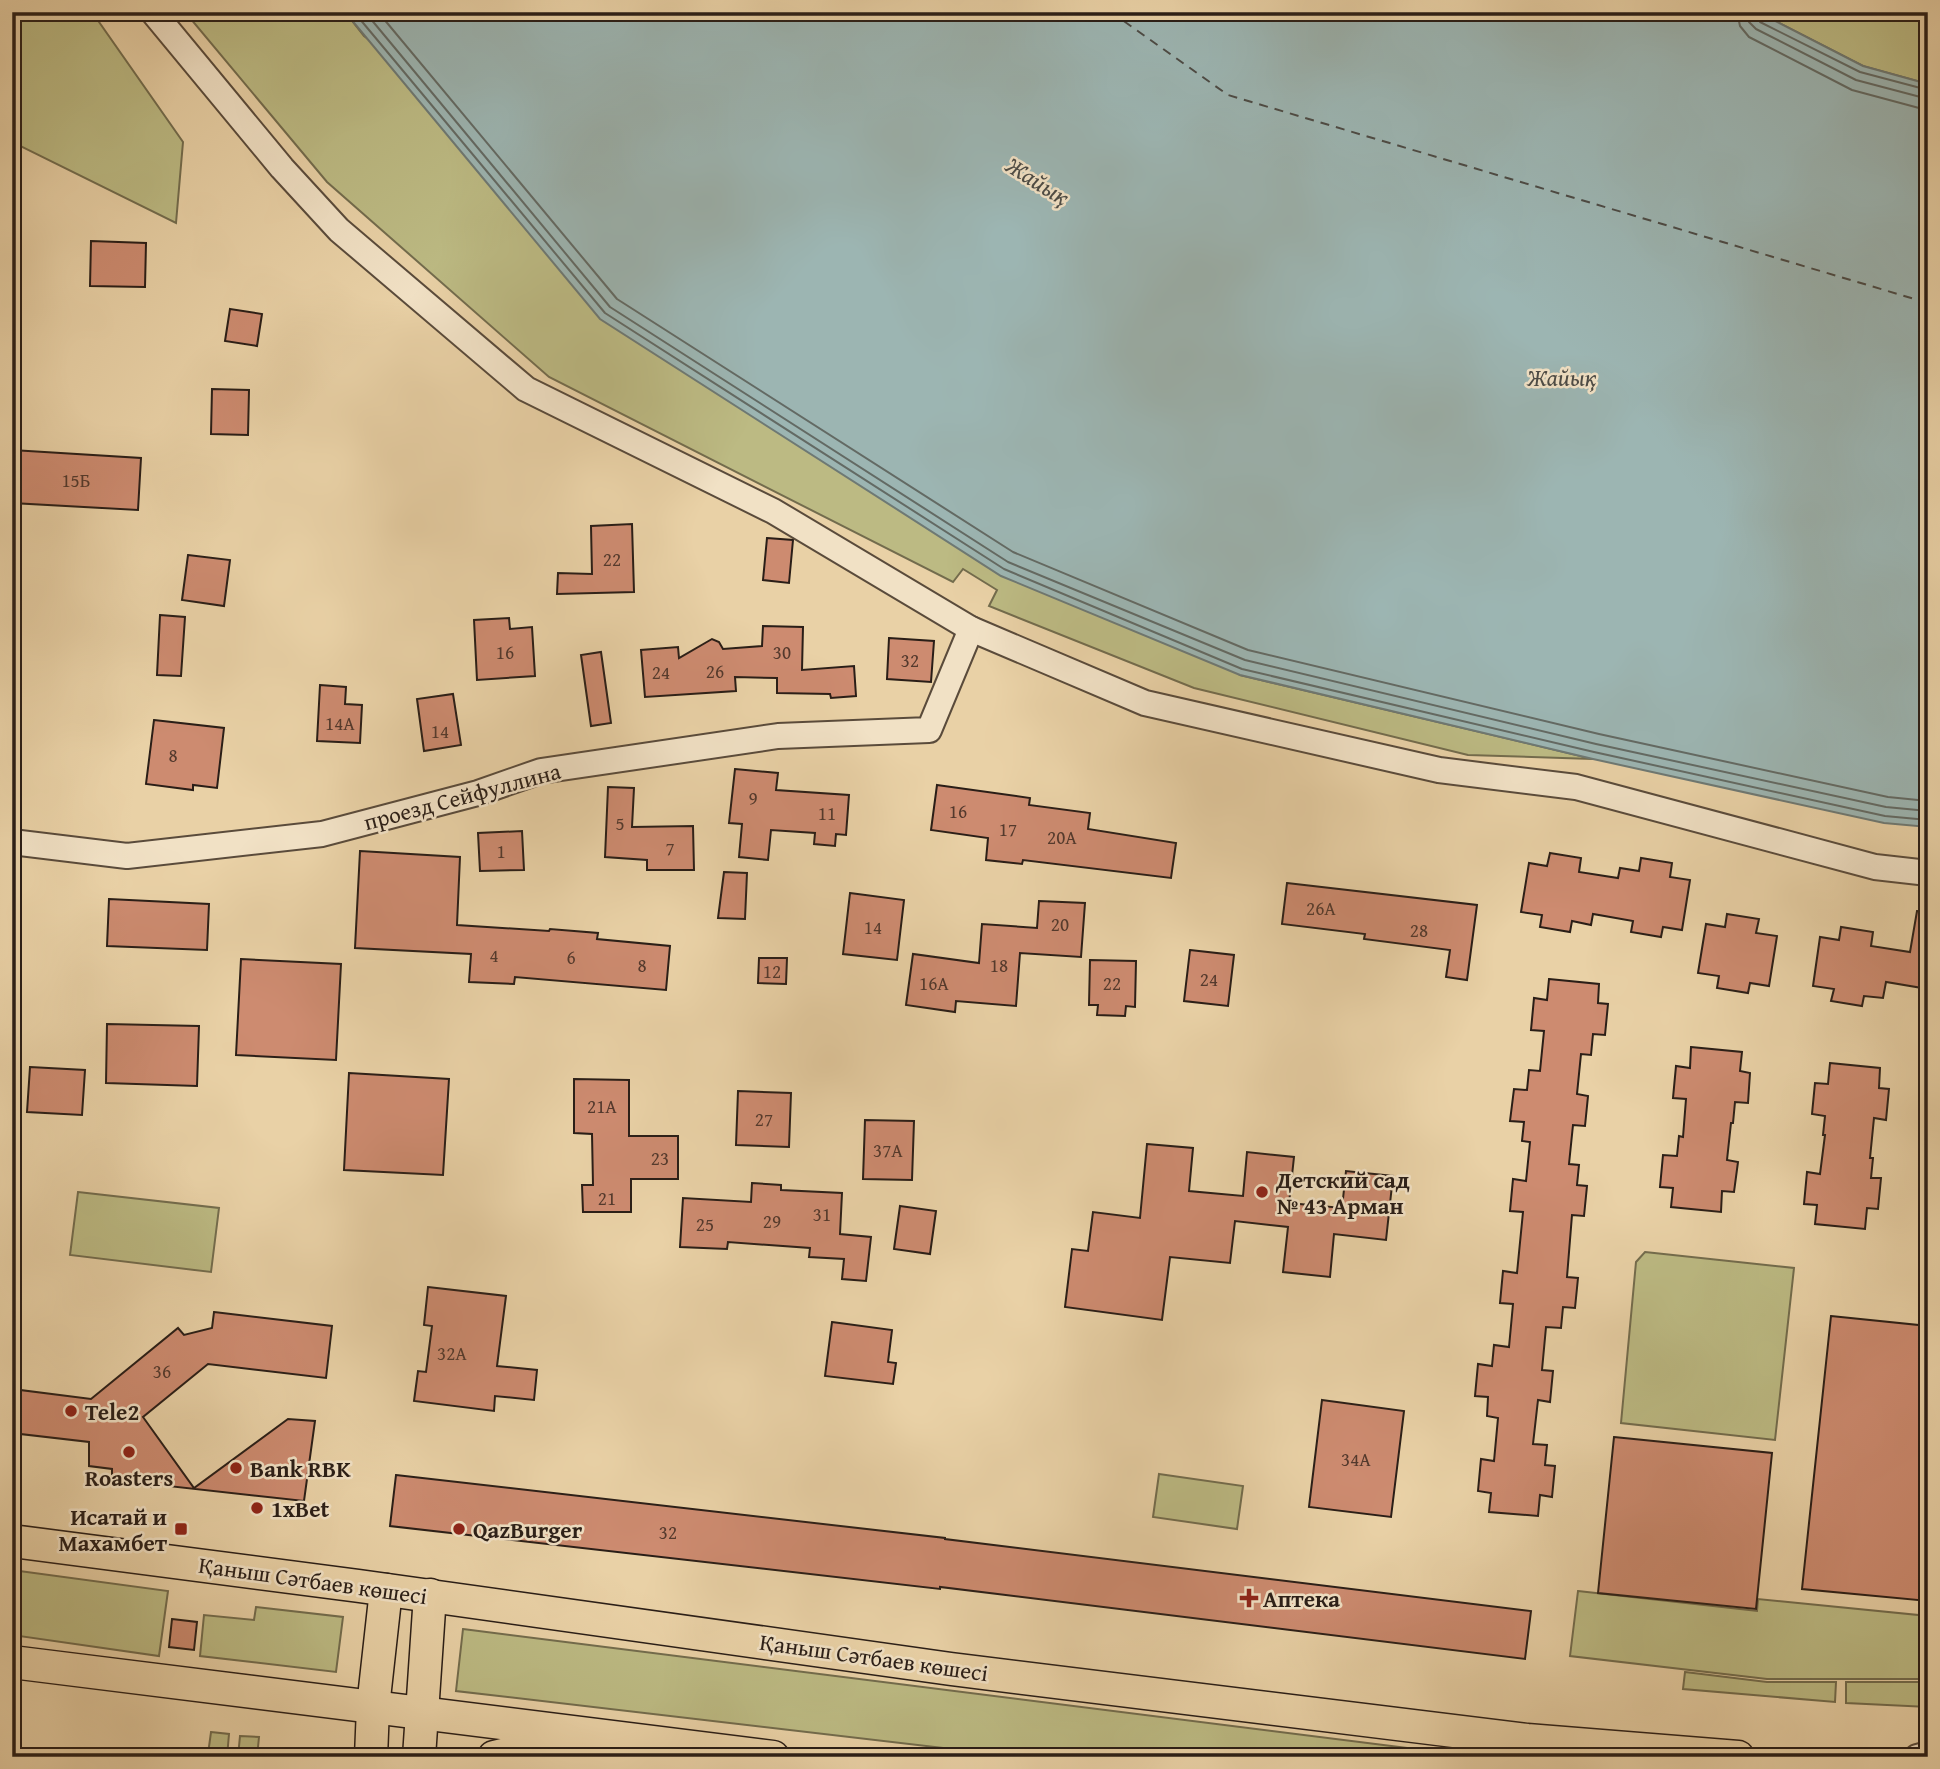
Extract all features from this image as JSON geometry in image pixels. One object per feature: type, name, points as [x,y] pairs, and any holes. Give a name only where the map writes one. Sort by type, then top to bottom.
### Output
[{"type":"main road","name":"Қаныш Сәтбаев көшесі","points":[[12,1541],[430,1595],[951,1669],[1527,1740],[1738,1757]]},
{"type":"main road","points":[[371,1757],[373,1707],[386,1590]]},
{"type":"main road","points":[[419,1757],[430,1595]]},
{"type":"main road","points":[[12,1662],[773,1757]]},
{"type":"main road","points":[[494,1757],[597,1735]]},
{"type":"street","points":[[153,12],[282,168],[339,230],[526,388],[773,511],[971,629],[1145,703],[1439,770],[1576,787],[1874,867],[1928,873]]},
{"type":"street","name":"проезд Сейфуллина","points":[[12,842],[127,856],[323,834],[478,793],[541,771],[778,736],[929,730],[971,629]]},
{"type":"street","points":[[1917,1757],[1928,1754]]},
{"type":"shaded area","points":[[12,12],[92,12],[183,142],[176,223],[12,142]]},
{"type":"shaded area","points":[[185,12],[345,12],[364,36],[1240,675],[1593,759],[1468,755],[1194,688],[989,606],[997,590],[963,569],[953,582],[549,377],[327,182]]},
{"type":"shaded area","points":[[1758,12],[1928,12],[1928,84],[1863,66]]},
{"type":"shaded area","points":[[78,1192],[219,1208],[211,1272],[70,1255]]},
{"type":"shaded area","points":[[1645,1252],[1794,1268],[1775,1440],[1621,1423],[1636,1262]]},
{"type":"shaded area","points":[[1159,1474],[1243,1486],[1237,1529],[1153,1517]]},
{"type":"shaded area","points":[[12,1570],[168,1591],[159,1656],[12,1635]]},
{"type":"shaded area","points":[[1578,1591],[1757,1611],[1758,1599],[1928,1616],[1928,1679],[1767,1679],[1570,1656]]},
{"type":"shaded area","points":[[256,1607],[343,1617],[336,1672],[200,1656],[204,1615],[254,1620]]},
{"type":"shaded area","points":[[463,1629],[1479,1757],[1021,1757],[456,1691]]},
{"type":"shaded area","points":[[1685,1672],[1767,1682],[1836,1682],[1835,1702],[1683,1689]]},
{"type":"shaded area","points":[[1846,1682],[1928,1682],[1928,1707],[1846,1703]]},
{"type":"shaded area","points":[[211,1732],[229,1734],[227,1757],[211,1757],[208,1754]]},
{"type":"shaded area","points":[[240,1736],[259,1737],[257,1757],[238,1757]]},
{"type":"water","name":"Жайық","points":[[345,12],[1758,12],[1863,66],[1928,84],[1928,827],[1884,823],[1593,759],[1240,675],[1001,576],[600,319]]},
{"type":"building","points":[[91,241],[146,243],[145,287],[90,286]]},
{"type":"building","points":[[230,309],[262,314],[257,346],[225,341]]},
{"type":"building","points":[[212,389],[249,390],[248,435],[211,434]]},
{"type":"building","points":[[12,450],[141,458],[138,510],[12,503]]},
{"type":"building","points":[[632,524],[634,592],[557,594],[558,573],[592,574],[591,526]]},
{"type":"building","points":[[767,538],[793,540],[789,583],[763,580]]},
{"type":"building","points":[[188,555],[230,560],[224,606],[182,600]]},
{"type":"building","points":[[160,615],[185,617],[181,676],[157,675]]},
{"type":"building","points":[[509,618],[510,629],[532,627],[535,676],[477,680],[474,620]]},
{"type":"building","points":[[763,626],[803,627],[802,670],[854,666],[856,696],[831,698],[830,694],[777,693],[777,678],[735,677],[736,691],[645,697],[641,650],[678,647],[679,658],[712,639],[719,642],[723,649],[762,646]]},
{"type":"building","points":[[889,638],[934,641],[931,682],[887,679]]},
{"type":"building","points":[[601,652],[611,723],[591,726],[581,655]]},
{"type":"building","points":[[320,685],[346,687],[345,704],[362,705],[360,743],[317,741]]},
{"type":"building","points":[[453,694],[461,745],[424,751],[417,699]]},
{"type":"building","points":[[154,720],[224,728],[217,788],[193,785],[193,790],[146,784]]},
{"type":"building","points":[[735,769],[778,773],[776,790],[849,795],[846,835],[836,834],[835,846],[814,844],[815,833],[771,830],[768,860],[739,857],[742,824],[729,823]]},
{"type":"building","points":[[937,785],[1030,798],[1029,805],[1090,813],[1088,829],[1176,843],[1171,878],[1023,860],[1022,864],[986,860],[988,838],[931,830]]},
{"type":"building","points":[[608,787],[634,788],[632,827],[693,826],[694,870],[647,870],[647,860],[605,857]]},
{"type":"building","points":[[522,831],[524,870],[480,871],[478,833]]},
{"type":"building","points":[[360,851],[460,857],[457,925],[598,933],[597,939],[670,946],[666,990],[515,977],[514,984],[469,982],[471,954],[355,948]]},
{"type":"building","points":[[1550,853],[1581,858],[1579,872],[1618,878],[1620,868],[1639,871],[1641,858],[1672,863],[1670,877],[1690,880],[1682,930],[1663,927],[1661,937],[1631,932],[1633,921],[1593,914],[1591,925],[1572,921],[1570,932],[1540,927],[1542,915],[1521,912],[1529,863],[1547,866]]},
{"type":"building","points":[[724,872],[747,873],[745,919],[718,918]]},
{"type":"building","points":[[1287,883],[1477,905],[1467,980],[1446,977],[1450,950],[1364,939],[1365,934],[1282,924]]},
{"type":"building","points":[[850,893],[904,900],[897,960],[843,954]]},
{"type":"building","points":[[109,899],[209,904],[207,950],[107,946]]},
{"type":"building","points":[[1039,901],[1085,903],[1081,957],[1020,953],[1016,1006],[956,1001],[955,1012],[906,1005],[913,954],[979,963],[982,924],[1037,928]]},
{"type":"building","points":[[1917,911],[1928,912],[1928,989],[1886,982],[1883,998],[1864,996],[1862,1006],[1831,1001],[1834,989],[1813,986],[1820,937],[1839,940],[1841,927],[1873,932],[1871,946],[1910,952]]},
{"type":"building","points":[[1727,914],[1759,919],[1756,933],[1777,936],[1769,986],[1750,983],[1748,993],[1717,988],[1719,976],[1698,973],[1706,924],[1725,927]]},
{"type":"building","points":[[1190,950],[1234,955],[1228,1006],[1184,1001]]},
{"type":"building","points":[[759,958],[787,958],[786,984],[758,983]]},
{"type":"building","points":[[241,959],[341,964],[336,1060],[236,1055]]},
{"type":"building","points":[[1090,960],[1136,961],[1135,1007],[1126,1006],[1125,1016],[1097,1015],[1098,1005],[1089,1005]]},
{"type":"building","points":[[1549,979],[1599,984],[1598,1003],[1608,1004],[1605,1035],[1593,1034],[1591,1055],[1581,1054],[1577,1094],[1588,1096],[1585,1126],[1573,1125],[1569,1164],[1579,1165],[1577,1185],[1587,1186],[1584,1216],[1572,1215],[1567,1277],[1578,1278],[1575,1308],[1563,1307],[1561,1328],[1546,1327],[1542,1370],[1553,1371],[1550,1402],[1538,1400],[1533,1444],[1547,1445],[1545,1465],[1555,1466],[1552,1497],[1540,1495],[1538,1516],[1489,1512],[1491,1493],[1478,1491],[1481,1459],[1494,1461],[1498,1418],[1487,1416],[1488,1397],[1475,1396],[1478,1364],[1492,1366],[1494,1345],[1509,1347],[1513,1304],[1500,1303],[1503,1271],[1517,1273],[1523,1212],[1510,1211],[1513,1179],[1526,1181],[1530,1142],[1522,1141],[1524,1122],[1510,1121],[1514,1089],[1527,1090],[1529,1070],[1540,1071],[1544,1031],[1531,1030],[1534,998],[1547,1000]]},
{"type":"building","points":[[107,1024],[199,1026],[197,1086],[106,1083]]},
{"type":"building","points":[[1691,1047],[1742,1052],[1740,1071],[1750,1073],[1748,1103],[1735,1102],[1727,1160],[1738,1162],[1734,1192],[1722,1191],[1721,1212],[1671,1207],[1673,1188],[1660,1187],[1663,1155],[1677,1156],[1679,1136],[1683,1137],[1686,1099],[1673,1098],[1676,1066],[1690,1068]]},
{"type":"building","points":[[1830,1063],[1880,1068],[1879,1088],[1889,1089],[1886,1120],[1874,1118],[1871,1178],[1881,1178],[1878,1209],[1867,1208],[1865,1229],[1815,1224],[1817,1205],[1804,1204],[1807,1172],[1820,1174],[1825,1135],[1825,1116],[1812,1114],[1815,1083],[1828,1084]]},
{"type":"building","points":[[30,1067],[85,1070],[82,1115],[27,1112]]},
{"type":"building","points":[[349,1073],[449,1079],[443,1175],[344,1170]]},
{"type":"building","points":[[574,1079],[629,1080],[629,1136],[678,1136],[678,1179],[631,1179],[631,1212],[583,1212],[582,1185],[593,1185],[592,1134],[574,1133]]},
{"type":"building","points":[[738,1091],[791,1093],[789,1147],[736,1145]]},
{"type":"building","points":[[865,1120],[914,1121],[912,1180],[863,1179]]},
{"type":"building","points":[[1147,1144],[1193,1148],[1189,1191],[1243,1196],[1247,1152],[1294,1157],[1289,1203],[1342,1208],[1346,1171],[1393,1176],[1386,1240],[1334,1234],[1330,1277],[1283,1272],[1288,1227],[1235,1221],[1230,1263],[1170,1257],[1162,1320],[1065,1307],[1072,1249],[1088,1251],[1093,1212],[1140,1218]]},
{"type":"building","points":[[752,1183],[781,1185],[781,1190],[842,1193],[840,1234],[871,1237],[866,1281],[842,1279],[844,1259],[809,1257],[810,1248],[728,1242],[727,1249],[680,1247],[683,1198],[751,1202]]},
{"type":"building","points":[[900,1206],[936,1211],[930,1254],[894,1249]]},
{"type":"building","points":[[428,1287],[506,1296],[497,1366],[537,1370],[534,1400],[495,1396],[494,1411],[414,1401],[418,1371],[426,1372],[432,1326],[424,1325]]},
{"type":"building","points":[[214,1312],[332,1326],[326,1378],[208,1364],[143,1417],[194,1488],[288,1419],[315,1421],[304,1501],[151,1484],[151,1487],[112,1480],[112,1469],[89,1466],[89,1442],[12,1433],[12,1389],[91,1399],[178,1328],[184,1335],[212,1328]]},
{"type":"building","points":[[1831,1316],[1928,1326],[1928,1601],[1802,1589]]},
{"type":"building","points":[[832,1322],[892,1330],[888,1362],[896,1363],[893,1384],[825,1376]]},
{"type":"building","points":[[1322,1400],[1404,1411],[1391,1517],[1309,1507]]},
{"type":"building","points":[[1614,1437],[1772,1453],[1756,1609],[1598,1593]]},
{"type":"building","points":[[396,1475],[945,1538],[1531,1611],[1525,1659],[940,1587],[390,1526]]},
{"type":"building","points":[[172,1619],[197,1622],[194,1650],[169,1647]]},
{"type":"ferry route","points":[[1111,12],[1228,95],[1928,303]]},
{"type":"place","name":"Детский сад № 43 Арман","points":[[1262,1192]]},
{"type":"place","name":"Tele2","points":[[71,1411]]},
{"type":"place","name":"Roasters","points":[[129,1452]]},
{"type":"place","name":"Bank RBK","points":[[236,1468]]},
{"type":"place","name":"1xBet","points":[[257,1508]]},
{"type":"place","name":"Исатай и Махамбет","points":[[181,1529]]},
{"type":"place","name":"QazBurger","points":[[459,1529]]},
{"type":"place","name":"Аптека","points":[[1249,1598]]}]
